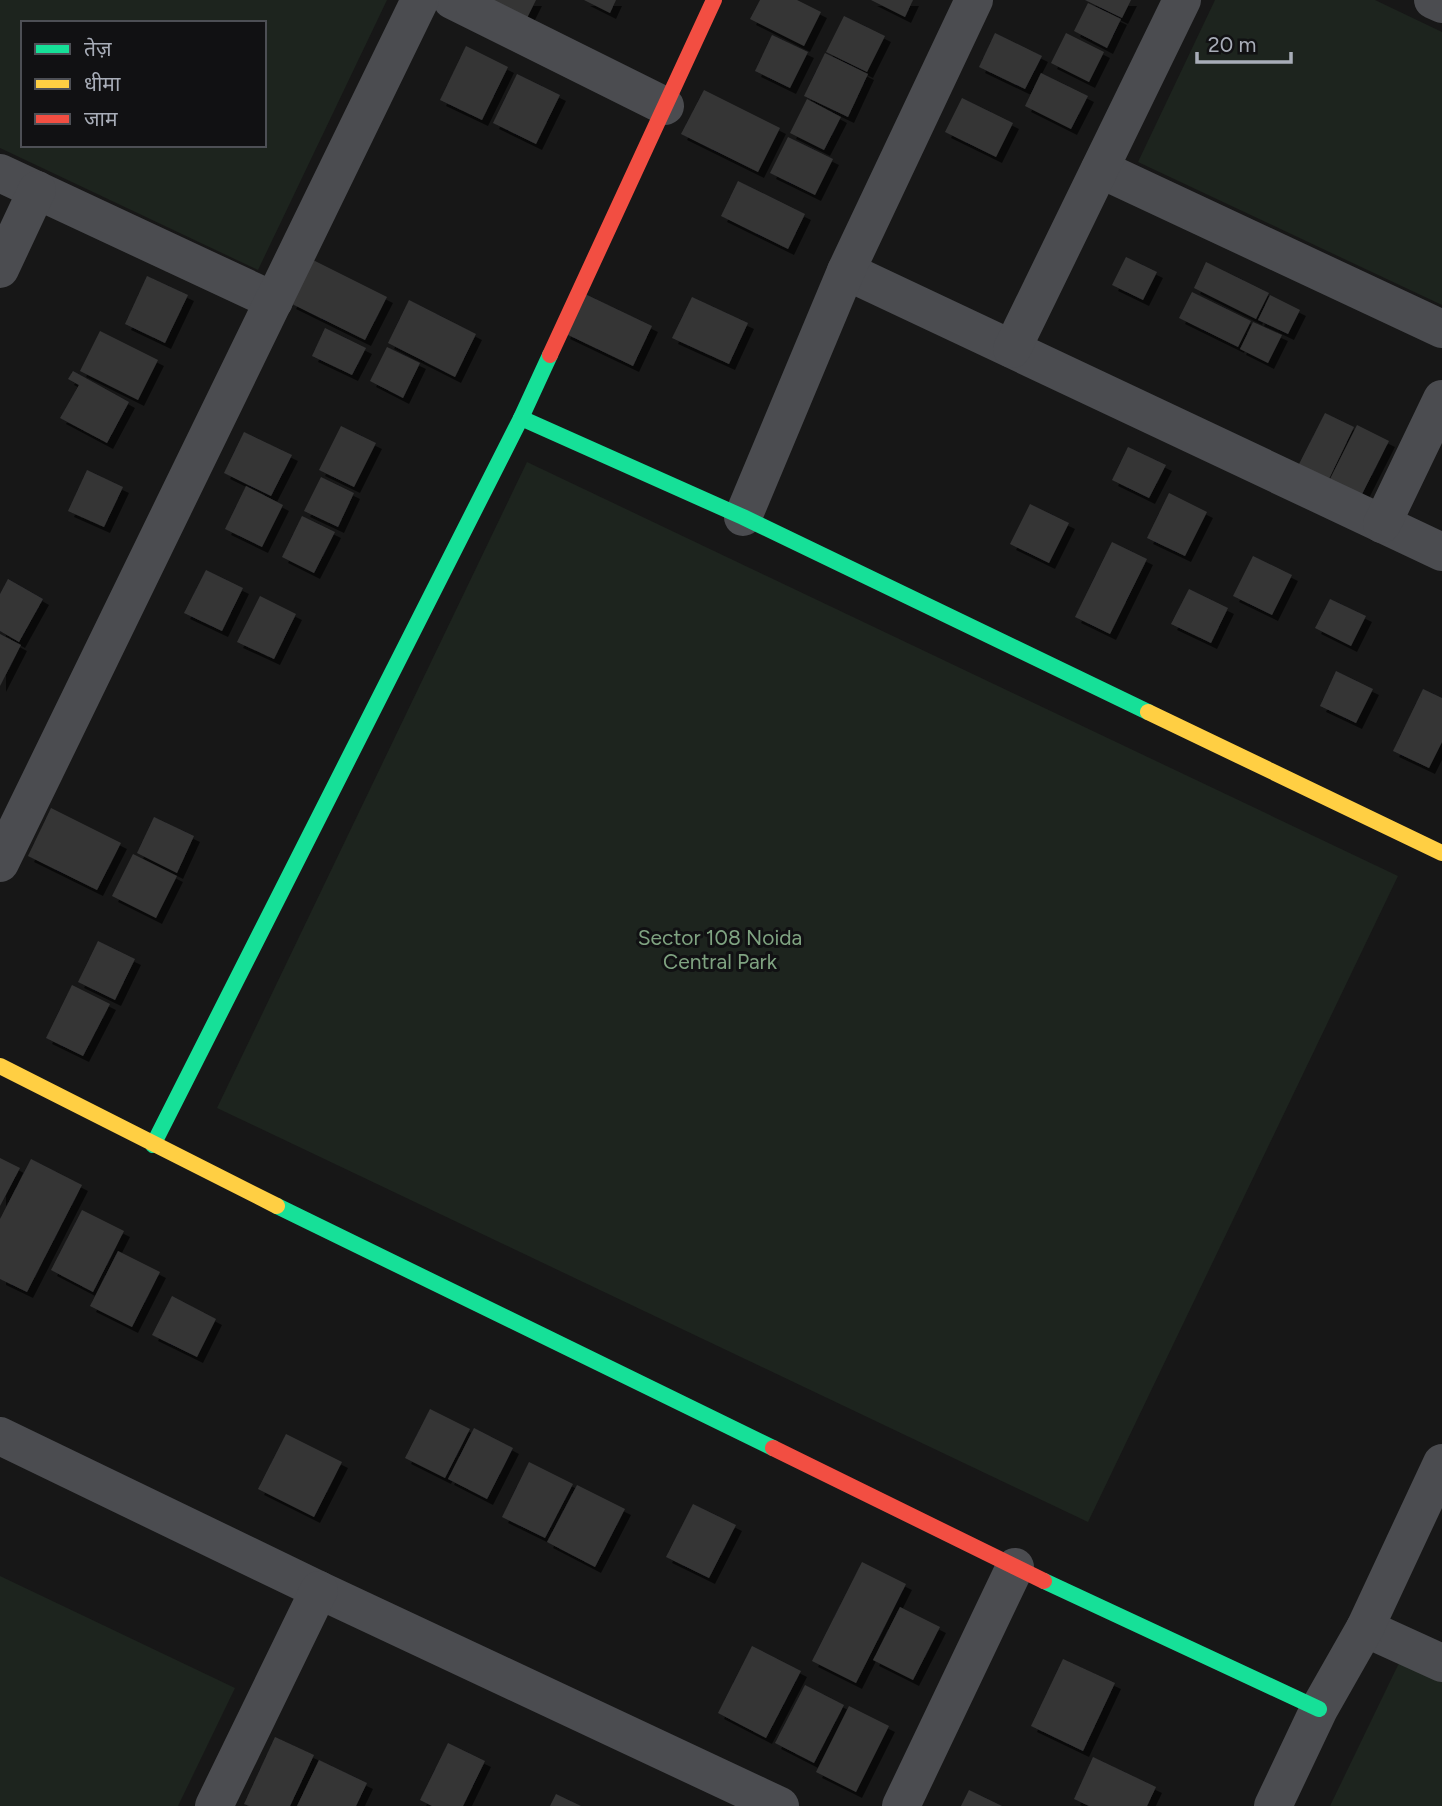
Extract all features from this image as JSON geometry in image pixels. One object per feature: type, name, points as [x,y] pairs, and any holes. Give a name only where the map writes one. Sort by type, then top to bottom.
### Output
[{"type":"street","points":[[0,863],[421,0]]},
{"type":"street","points":[[452,0],[664,106]]},
{"type":"street","points":[[153,1144],[520,418],[714,0]]},
{"type":"street","points":[[743,517],[846,271],[974,0]]},
{"type":"street","points":[[1012,349],[1182,0]]},
{"type":"street","points":[[1433,0],[1442,4]]},
{"type":"street","points":[[1100,169],[1442,329]]},
{"type":"street","points":[[0,173],[274,301]]},
{"type":"street","points":[[0,269],[37,190]]},
{"type":"street","points":[[846,271],[1442,552]]},
{"type":"street","points":[[1382,524],[1442,399]]},
{"type":"street","points":[[520,418],[743,517],[1442,852]]},
{"type":"street","points":[[0,1066],[153,1144],[1015,1567],[1319,1709]]},
{"type":"street","points":[[0,1436],[319,1590],[780,1806]]},
{"type":"street","points":[[1273,1806],[1319,1709],[1365,1628],[1442,1463]]},
{"type":"street","points":[[901,1806],[1015,1567]]},
{"type":"street","points":[[214,1806],[319,1590]]},
{"type":"street","points":[[1365,1628],[1442,1663]]},
{"type":"green space","points":[[0,0],[387,0],[258,270],[0,148]]},
{"type":"green space","points":[[1215,0],[1375,0],[1442,32],[1442,305],[1138,162]]},
{"type":"green space","name":"Sector 108 Noida Central Park","points":[[527,462],[1398,876],[1088,1522],[217,1108]]},
{"type":"green space","points":[[0,1576],[235,1688],[178,1806],[0,1806]]},
{"type":"green space","points":[[1400,1661],[1442,1681],[1442,1806],[1330,1806]]},
{"type":"building","points":[[490,0],[536,0],[524,24]]},
{"type":"building","points":[[584,0],[616,0],[610,13]]},
{"type":"building","points":[[760,0],[797,0],[821,12],[804,46],[750,19]]},
{"type":"building","points":[[871,0],[913,0],[905,17]]},
{"type":"building","points":[[1085,0],[1131,0],[1122,18]]},
{"type":"building","points":[[1088,3],[1121,19],[1107,48],[1074,31]]},
{"type":"building","points":[[844,16],[885,36],[867,72],[826,52]]},
{"type":"building","points":[[995,33],[1042,56],[1025,89],[979,67]]},
{"type":"building","points":[[1066,33],[1104,52],[1089,82],[1051,63]]},
{"type":"building","points":[[772,35],[808,52],[790,88],[755,71]]},
{"type":"building","points":[[466,46],[508,67],[482,120],[440,100]]},
{"type":"building","points":[[825,53],[868,74],[848,117],[804,96]]},
{"type":"building","points":[[1041,73],[1088,96],[1071,129],[1025,106]]},
{"type":"building","points":[[517,74],[560,95],[536,144],[493,123]]},
{"type":"building","points":[[704,90],[780,128],[758,172],[681,134]]},
{"type":"building","points":[[962,98],[1013,123],[996,157],[945,132]]},
{"type":"building","points":[[807,99],[841,117],[824,150],[790,133]]},
{"type":"building","points":[[788,137],[833,159],[815,195],[770,173]]},
{"type":"building","points":[[738,181],[805,214],[788,249],[721,216]]},
{"type":"building","points":[[1126,257],[1157,272],[1143,300],[1112,285]]},
{"type":"building","points":[[313,260],[387,297],[365,340],[290,303]]},
{"type":"building","points":[[1206,262],[1269,293],[1256,319],[1194,288]]},
{"type":"building","points":[[147,276],[188,295],[165,343],[125,324]]},
{"type":"building","points":[[1192,292],[1251,321],[1238,347],[1179,318]]},
{"type":"building","points":[[583,293],[652,326],[633,366],[564,333]]},
{"type":"building","points":[[1270,295],[1300,310],[1288,334],[1258,320]]},
{"type":"building","points":[[692,297],[748,323],[729,364],[672,338]]},
{"type":"building","points":[[409,300],[476,334],[455,377],[388,343]]},
{"type":"building","points":[[1253,322],[1282,335],[1268,363],[1240,349]]},
{"type":"building","points":[[325,328],[366,348],[352,375],[312,356]]},
{"type":"building","points":[[100,331],[158,360],[138,400],[80,371]]},
{"type":"building","points":[[387,347],[420,363],[403,398],[370,381]]},
{"type":"building","points":[[73,371],[129,402],[107,443],[60,418],[79,385],[68,379]]},
{"type":"building","points":[[1325,413],[1354,427],[1328,481],[1298,466]]},
{"type":"building","points":[[1357,425],[1389,441],[1358,502],[1326,487]]},
{"type":"building","points":[[341,426],[376,443],[354,487],[319,470]]},
{"type":"building","points":[[244,432],[292,455],[271,496],[224,473]]},
{"type":"building","points":[[1128,447],[1166,465],[1149,498],[1112,480]]},
{"type":"building","points":[[87,470],[123,487],[104,527],[68,511]]},
{"type":"building","points":[[321,477],[354,493],[338,527],[304,511]]},
{"type":"building","points":[[246,486],[283,505],[262,547],[225,529]]},
{"type":"building","points":[[1169,493],[1207,512],[1185,556],[1147,538]]},
{"type":"building","points":[[1030,504],[1069,523],[1049,563],[1010,544]]},
{"type":"building","points":[[302,516],[335,532],[314,573],[282,557]]},
{"type":"building","points":[[1112,542],[1147,559],[1110,634],[1075,617]]},
{"type":"building","points":[[1253,556],[1292,575],[1272,615],[1233,596]]},
{"type":"building","points":[[206,570],[243,588],[222,631],[184,613]]},
{"type":"building","points":[[8,579],[43,599],[19,642],[0,631],[0,594]]},
{"type":"building","points":[[1189,589],[1228,608],[1211,643],[1171,624]]},
{"type":"building","points":[[260,596],[296,614],[274,659],[237,642]]},
{"type":"building","points":[[1330,599],[1366,616],[1351,646],[1315,628]]},
{"type":"building","points":[[0,634],[21,645],[0,686]]},
{"type":"building","points":[[1336,671],[1373,689],[1356,723],[1320,706]]},
{"type":"building","points":[[1423,689],[1442,698],[1442,742],[1429,768],[1393,751]]},
{"type":"building","points":[[51,808],[121,843],[97,890],[28,856]]},
{"type":"building","points":[[154,817],[194,836],[177,873],[137,853]]},
{"type":"building","points":[[133,854],[177,876],[156,918],[112,896]]},
{"type":"building","points":[[98,941],[135,959],[115,1000],[78,982]]},
{"type":"building","points":[[72,985],[110,1004],[83,1056],[46,1038]]},
{"type":"building","points":[[0,1158],[20,1168],[0,1206]]},
{"type":"building","points":[[31,1159],[82,1185],[27,1292],[0,1279],[0,1219]]},
{"type":"building","points":[[82,1210],[124,1231],[93,1292],[51,1270]]},
{"type":"building","points":[[118,1251],[160,1272],[132,1327],[90,1306]]},
{"type":"building","points":[[172,1296],[216,1319],[197,1357],[152,1335]]},
{"type":"building","points":[[430,1409],[470,1429],[445,1478],[405,1458]]},
{"type":"building","points":[[474,1428],[513,1448],[487,1499],[448,1479]]},
{"type":"building","points":[[286,1434],[342,1462],[314,1517],[258,1489]]},
{"type":"building","points":[[529,1462],[573,1484],[545,1538],[502,1517]]},
{"type":"building","points":[[577,1485],[625,1509],[595,1567],[547,1542]]},
{"type":"building","points":[[693,1504],[736,1525],[709,1578],[666,1557]]},
{"type":"building","points":[[862,1562],[906,1584],[856,1683],[812,1661]]},
{"type":"building","points":[[900,1607],[940,1627],[913,1680],[873,1660]]},
{"type":"building","points":[[752,1646],[801,1671],[766,1738],[718,1713]]},
{"type":"building","points":[[1063,1659],[1115,1683],[1083,1751],[1031,1726]]},
{"type":"building","points":[[805,1685],[844,1705],[814,1763],[775,1743]]},
{"type":"building","points":[[849,1706],[889,1726],[856,1792],[816,1772]]},
{"type":"building","points":[[275,1737],[314,1755],[290,1806],[244,1804]]},
{"type":"building","points":[[448,1743],[485,1761],[463,1806],[432,1806],[420,1800]]},
{"type":"building","points":[[1093,1757],[1156,1787],[1147,1806],[1089,1806],[1074,1799]]},
{"type":"building","points":[[319,1760],[367,1783],[356,1806],[297,1806]]},
{"type":"building","points":[[969,1790],[1002,1806],[961,1806]]},
{"type":"building","points":[[556,1794],[581,1806],[550,1806]]},
{"type":"traffic: fast","points":[[153,1145],[521,418],[550,355]]},
{"type":"traffic: fast","points":[[521,418],[743,517],[1148,712]]},
{"type":"traffic: fast","points":[[277,1206],[773,1448]]},
{"type":"traffic: fast","points":[[1044,1581],[1319,1709]]},
{"type":"traffic: slow","points":[[1148,712],[1442,853]]},
{"type":"traffic: slow","points":[[0,1066],[277,1206]]},
{"type":"traffic: jam","points":[[550,355],[714,0]]},
{"type":"traffic: jam","points":[[773,1448],[1044,1581]]}]
